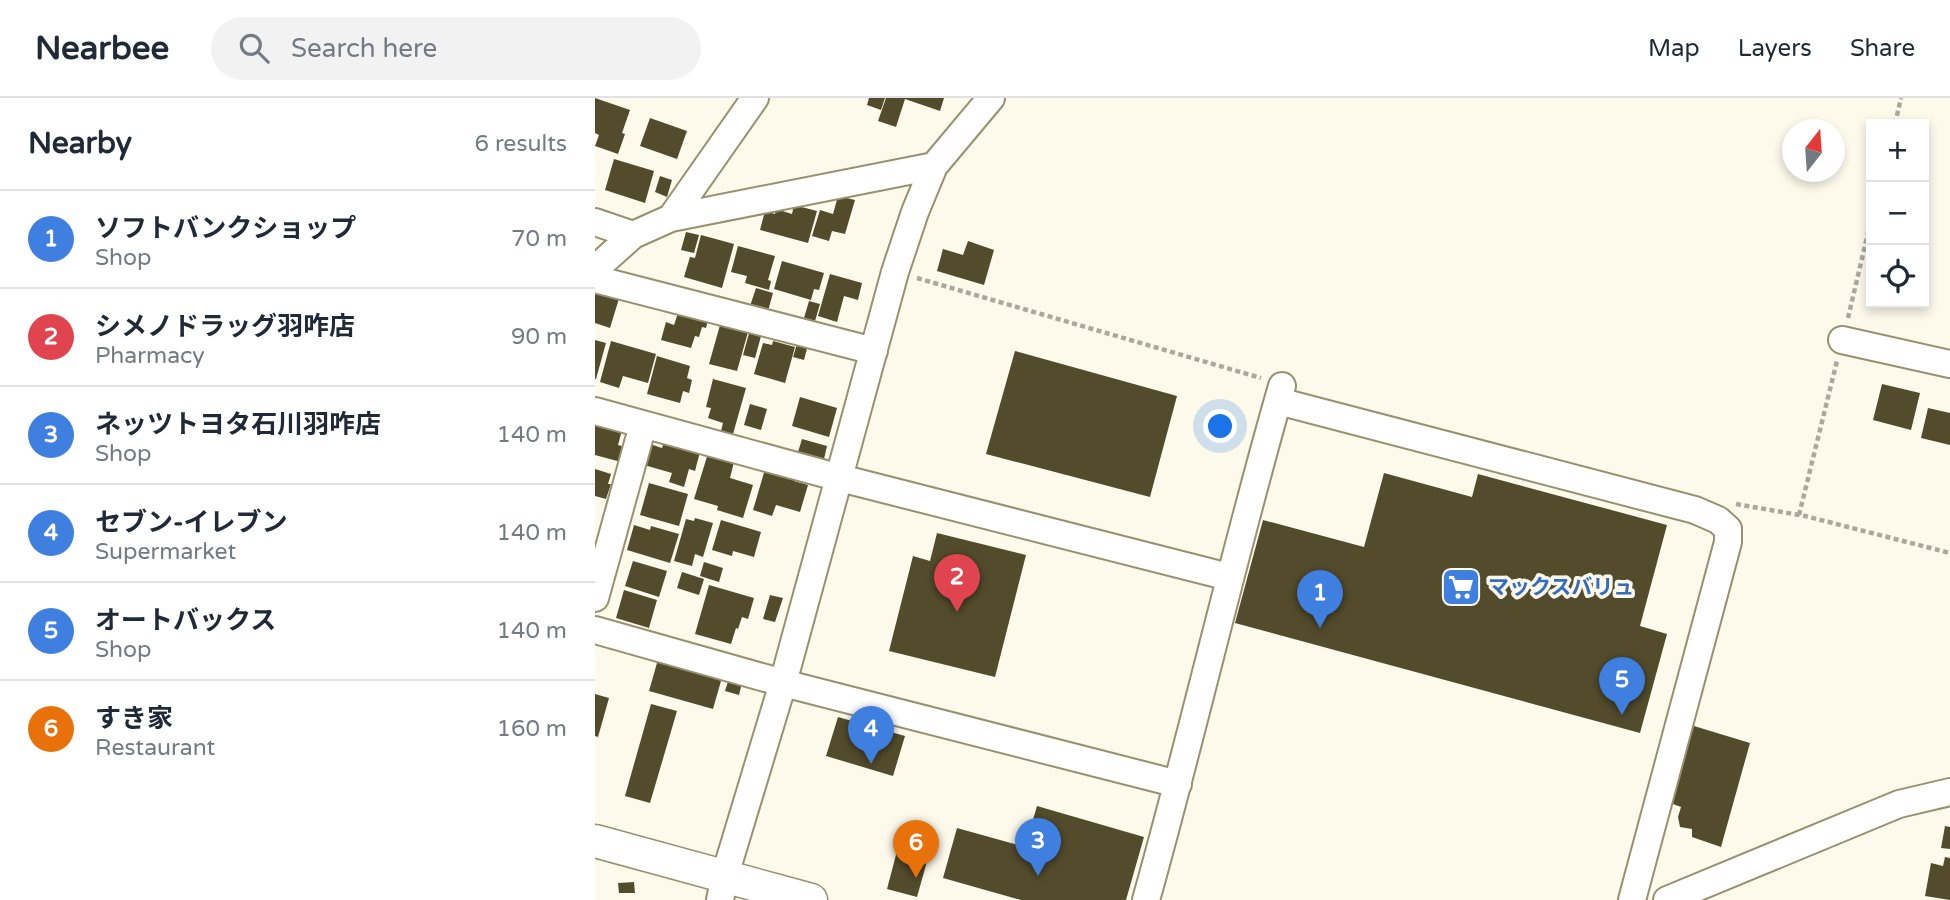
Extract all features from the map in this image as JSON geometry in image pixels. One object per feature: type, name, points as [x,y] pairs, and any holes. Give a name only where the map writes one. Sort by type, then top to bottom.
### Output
[{"type":"street","points":[[671,218],[755,98]]},
{"type":"street","points":[[722,888],[783,683],[899,260],[915,212],[934,166],[991,98]]},
{"type":"street","points":[[595,269],[633,235],[671,218],[934,166]]},
{"type":"street","points":[[595,222],[633,235]]},
{"type":"street","points":[[595,279],[874,351]]},
{"type":"street","points":[[1842,340],[1950,365]]},
{"type":"street","points":[[1146,900],[1229,577],[1280,392],[1695,510],[1718,520],[1728,530],[1728,542],[1632,900]]},
{"type":"street","points":[[595,411],[840,478],[1229,577]]},
{"type":"street","points":[[595,598],[643,425]]},
{"type":"street","points":[[595,630],[783,683],[1178,783]]},
{"type":"street","points":[[1667,900],[1899,804],[1950,792]]},
{"type":"street","points":[[595,841],[722,888],[811,900]]},
{"type":"path","points":[[1896,119],[1901,98]]},
{"type":"path","points":[[1799,515],[1866,241]]},
{"type":"path","points":[[1731,503],[1799,515],[1950,553]]},
{"type":"building","points":[[595,98],[630,110],[618,154],[595,146],[599,135],[595,133]]},
{"type":"building","points":[[869,98],[885,98],[881,110],[867,105]]},
{"type":"building","points":[[886,98],[944,98],[940,111],[905,99],[896,127],[878,121]]},
{"type":"building","points":[[650,118],[687,131],[677,159],[640,146]]},
{"type":"building","points":[[614,159],[654,171],[645,203],[605,190]]},
{"type":"building","points":[[660,176],[672,180],[667,197],[655,192]]},
{"type":"building","points":[[838,196],[855,200],[845,234],[832,231],[829,241],[812,236],[820,210],[833,214]]},
{"type":"building","points":[[794,205],[817,211],[808,243],[760,230],[765,211],[775,214],[776,209],[792,214]]},
{"type":"building","points":[[686,232],[699,235],[694,253],[681,250]]},
{"type":"building","points":[[701,235],[734,244],[722,288],[684,277],[690,257],[695,258]]},
{"type":"building","points":[[968,241],[994,250],[984,285],[937,271],[943,249],[963,255]]},
{"type":"building","points":[[738,246],[775,256],[768,280],[771,281],[769,290],[745,283],[747,276],[731,272]]},
{"type":"building","points":[[782,261],[824,273],[819,290],[814,289],[811,300],[774,289]]},
{"type":"building","points":[[830,274],[862,283],[858,300],[844,296],[837,322],[818,316]]},
{"type":"building","points":[[756,288],[773,293],[768,311],[750,306]]},
{"type":"building","points":[[595,290],[621,292],[610,328],[595,323]]},
{"type":"building","points":[[809,301],[820,304],[815,321],[804,318]]},
{"type":"building","points":[[680,307],[709,316],[706,328],[702,327],[699,337],[695,336],[691,348],[661,340],[666,322],[674,325]]},
{"type":"building","points":[[722,318],[750,325],[737,371],[709,364]]},
{"type":"building","points":[[751,326],[763,329],[755,358],[743,355]]},
{"type":"building","points":[[800,334],[810,337],[804,360],[793,357]]},
{"type":"building","points":[[595,340],[606,343],[596,379],[595,379]]},
{"type":"building","points":[[611,341],[656,354],[648,383],[623,376],[619,388],[600,382]]},
{"type":"building","points":[[773,341],[795,347],[785,383],[754,374],[763,343],[772,345]]},
{"type":"building","points":[[1015,351],[1177,396],[1150,497],[986,454]]},
{"type":"building","points":[[657,356],[690,366],[687,378],[692,380],[689,393],[683,391],[680,403],[647,394]]},
{"type":"building","points":[[713,379],[746,388],[733,434],[721,431],[723,423],[708,418],[711,408],[706,407]]},
{"type":"building","points":[[1882,384],[1920,393],[1911,430],[1873,420]]},
{"type":"building","points":[[800,397],[837,408],[829,437],[792,426]]},
{"type":"building","points":[[750,404],[767,409],[761,430],[744,425]]},
{"type":"building","points":[[1928,408],[1950,413],[1950,445],[1921,438]]},
{"type":"building","points":[[595,422],[622,430],[618,445],[625,447],[621,462],[595,455]]},
{"type":"building","points":[[802,439],[827,446],[824,459],[798,452]]},
{"type":"building","points":[[664,442],[700,452],[695,471],[689,469],[684,487],[669,482],[672,473],[644,465],[650,444],[662,448]]},
{"type":"building","points":[[709,450],[735,458],[730,478],[753,485],[743,518],[717,510],[718,506],[694,499]]},
{"type":"building","points":[[766,466],[795,477],[794,481],[808,485],[800,512],[776,505],[772,516],[753,510]]},
{"type":"building","points":[[595,469],[611,474],[606,499],[595,496]]},
{"type":"building","points":[[1384,473],[1472,497],[1478,474],[1667,525],[1640,626],[1667,634],[1640,733],[1235,623],[1263,520],[1364,547]]},
{"type":"building","points":[[649,483],[688,494],[679,526],[640,515]]},
{"type":"building","points":[[695,518],[713,523],[703,557],[695,554],[692,566],[674,561],[686,519],[694,521]]},
{"type":"building","points":[[721,520],[761,532],[754,557],[733,551],[732,556],[712,550]]},
{"type":"building","points":[[634,525],[650,530],[651,526],[679,534],[670,563],[627,550]]},
{"type":"building","points":[[937,533],[1026,555],[995,677],[889,651],[913,556],[930,561]]},
{"type":"building","points":[[633,561],[667,571],[659,597],[625,586]]},
{"type":"building","points":[[704,562],[723,568],[719,582],[700,576]]},
{"type":"building","points":[[682,572],[704,579],[699,595],[677,588]]},
{"type":"building","points":[[709,585],[754,598],[748,619],[742,617],[731,644],[695,634]]},
{"type":"building","points":[[624,590],[657,600],[649,628],[616,618]]},
{"type":"building","points":[[770,595],[783,598],[775,622],[763,619]]},
{"type":"building","points":[[659,656],[723,674],[713,709],[649,691]]},
{"type":"building","points":[[730,675],[743,679],[739,695],[725,691]]},
{"type":"building","points":[[595,694],[609,698],[598,737],[595,736]]},
{"type":"building","points":[[651,704],[677,711],[650,803],[625,796]]},
{"type":"building","points":[[838,717],[905,736],[893,776],[826,756]]},
{"type":"building","points":[[1694,726],[1750,743],[1721,847],[1692,837],[1692,829],[1680,827],[1678,817],[1681,807],[1670,803]]},
{"type":"building","points":[[1037,806],[1144,837],[1126,900],[1021,900],[943,878],[957,828],[1025,847]]},
{"type":"building","points":[[1945,826],[1950,827],[1950,849],[1941,848]]},
{"type":"building","points":[[902,832],[923,838],[921,844],[931,847],[917,897],[887,889]]},
{"type":"building","points":[[1945,857],[1950,858],[1950,900],[1925,896],[1931,863],[1943,866]]},
{"type":"building","points":[[634,882],[635,893],[619,893],[618,883]]},
{"type":"place","name":"マックスバリュ","points":[[1461,587]]},
{"type":"place","name":"シメノドラッグ羽咋店","points":[[957,612]]},
{"type":"place","name":"ソフトバンクショップ","points":[[1320,628]]},
{"type":"place","name":"オートバックス","points":[[1622,715]]},
{"type":"place","name":"セブン-イレブン","points":[[871,764]]},
{"type":"place","name":"ネッツトヨタ石川羽咋店","points":[[1038,876]]},
{"type":"place","name":"すき家","points":[[916,878]]}]
